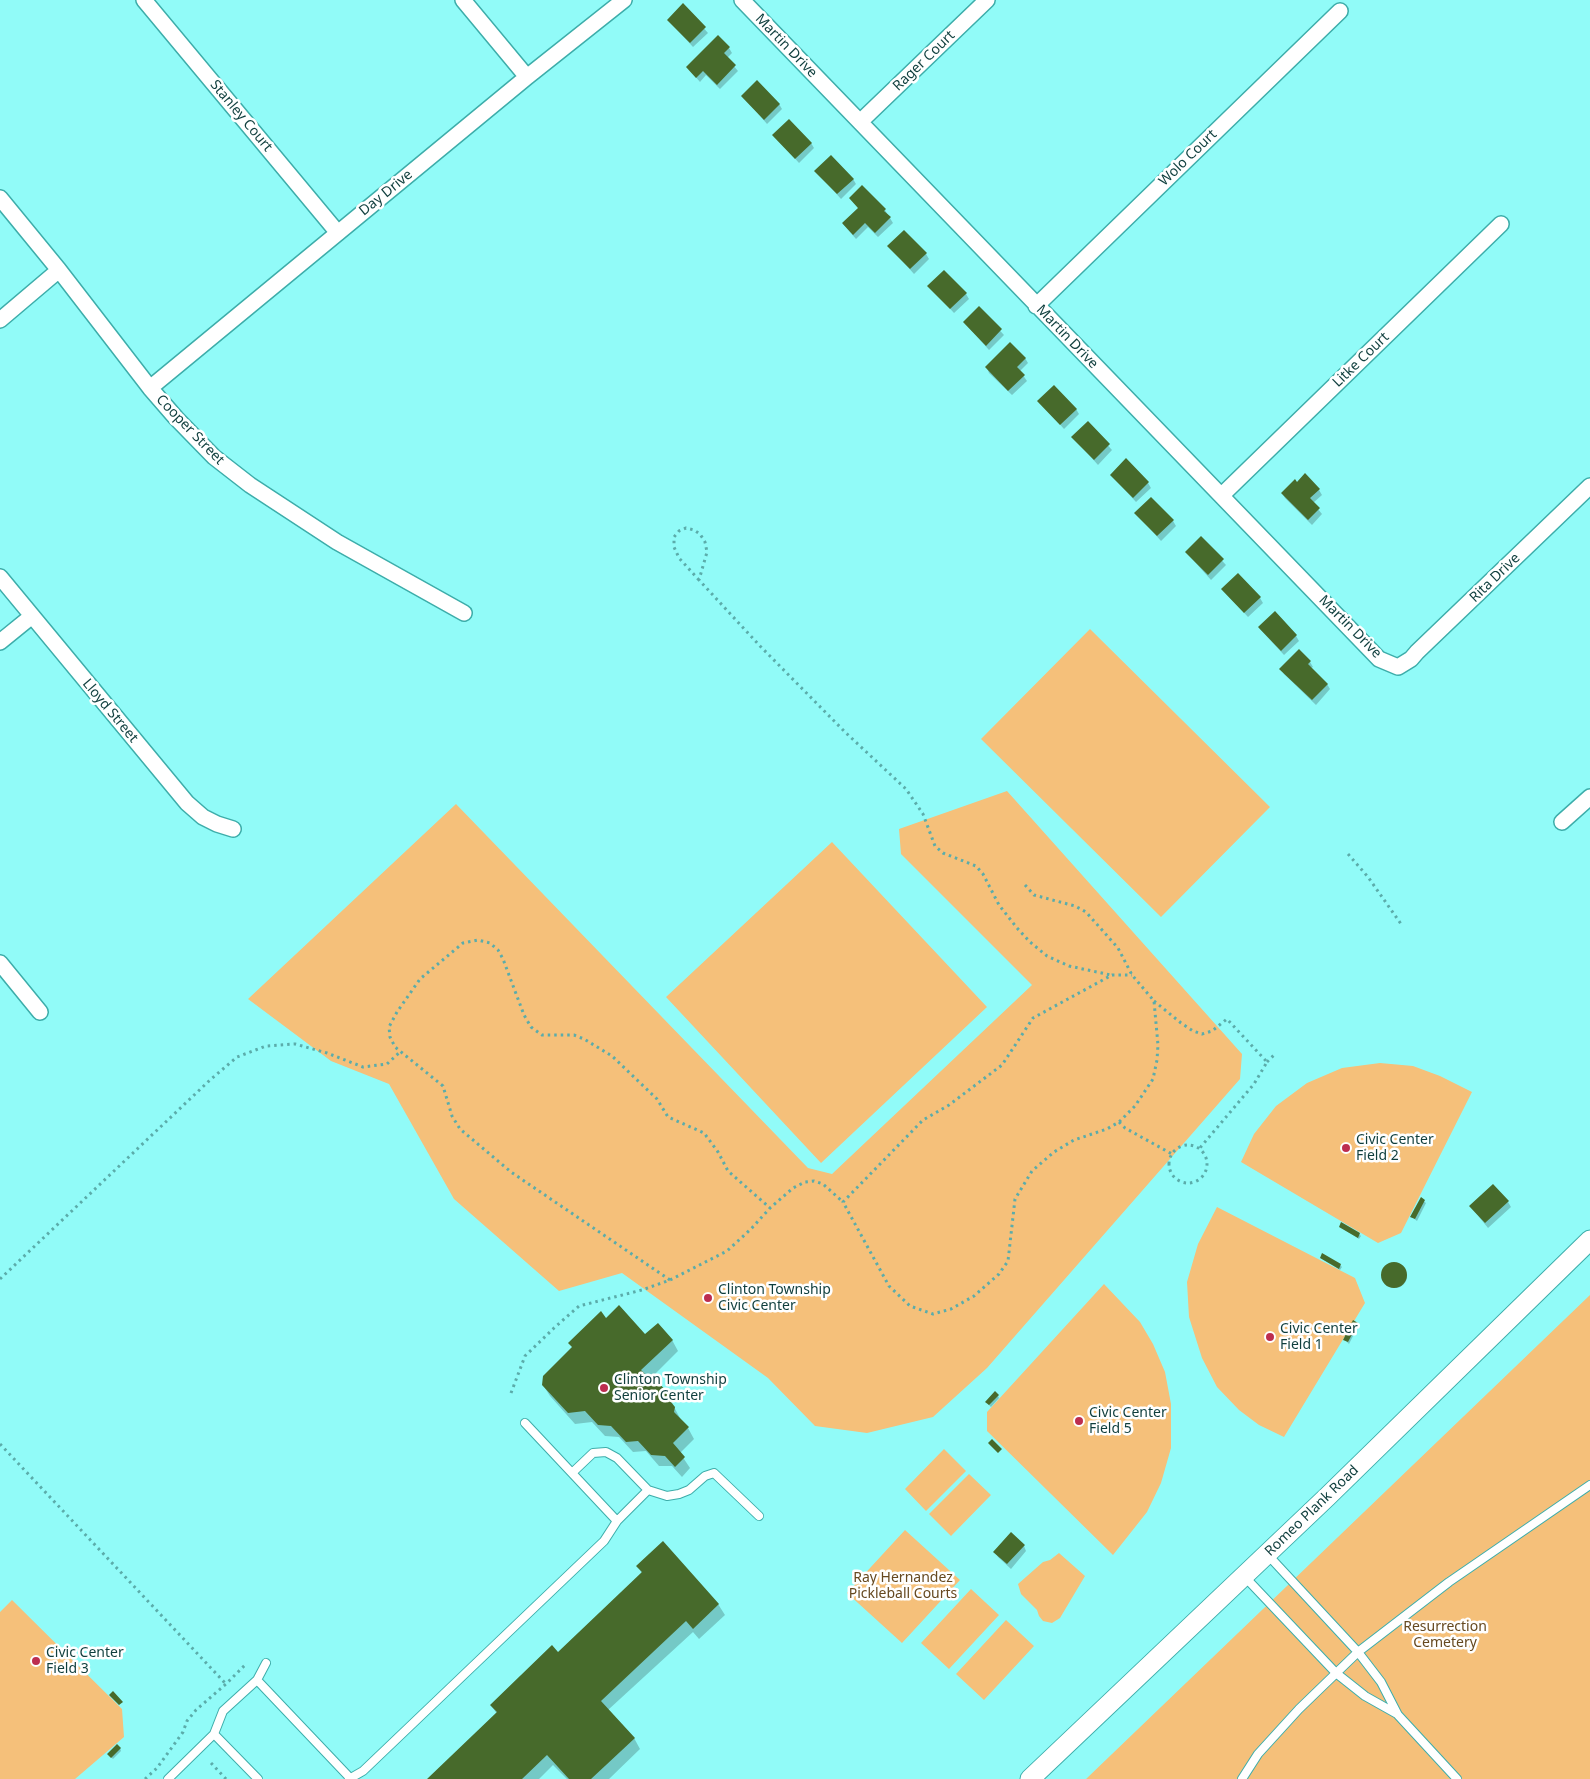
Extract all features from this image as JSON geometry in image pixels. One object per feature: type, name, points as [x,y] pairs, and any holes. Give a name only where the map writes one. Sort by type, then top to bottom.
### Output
[{"type":"street","name":"Stanley Court","points":[[144,0],[338,232]]},
{"type":"street","points":[[464,0],[527,77]]},
{"type":"street","name":"Day Drive","points":[[150,388],[527,77],[624,0]]},
{"type":"street","name":"Martin Drive","points":[[742,0],[1036,306],[1222,495],[1378,659],[1398,667]]},
{"type":"street","name":"Rager Court","points":[[860,122],[987,0]]},
{"type":"street","name":"Wolo Court","points":[[1036,306],[1340,12]]},
{"type":"street","name":"Cooper Street","points":[[0,198],[59,270],[150,388],[214,457],[250,486],[337,542],[464,613]]},
{"type":"street","name":"Litke Court","points":[[1222,495],[1500,224]]},
{"type":"street","points":[[0,320],[59,270]]},
{"type":"street","name":"Rita Drive","points":[[1398,667],[1412,659],[1417,652],[1590,486]]},
{"type":"street","name":"Lloyd Street","points":[[0,577],[187,802],[203,817],[233,829]]},
{"type":"street","points":[[0,642],[32,616]]},
{"type":"street","points":[[1562,822],[1590,797]]},
{"type":"street","points":[[0,963],[40,1012]]},
{"type":"street","name":"Romeo Plank Road","points":[[1030,1779],[1334,1490],[1590,1240]]},
{"type":"lane","points":[[525,1423],[617,1521]]},
{"type":"lane","points":[[572,1473],[593,1454],[606,1452],[617,1458],[648,1490],[667,1496],[688,1490],[706,1476],[714,1473],[759,1516]]},
{"type":"lane","points":[[1242,1779],[1258,1754],[1299,1709],[1358,1652],[1449,1582],[1590,1485]]},
{"type":"lane","points":[[257,1680],[350,1779],[363,1771],[604,1541],[617,1521],[648,1490]]},
{"type":"lane","points":[[1267,1554],[1358,1652],[1381,1682],[1398,1715],[1457,1779]]},
{"type":"lane","points":[[1244,1576],[1336,1673],[1365,1696],[1398,1715]]},
{"type":"lane","points":[[168,1779],[214,1734],[223,1711],[257,1680],[266,1663]]},
{"type":"lane","points":[[214,1734],[258,1779]]},
{"type":"path","points":[[699,580],[707,552],[705,542],[700,534],[686,528],[679,531],[674,537],[674,547],[679,558],[699,580],[766,652],[906,789],[923,814],[935,846],[943,853],[976,866],[983,874],[999,905],[1030,942],[1047,956],[1070,966],[1112,975],[1132,975]]},
{"type":"path","points":[[1348,854],[1368,877],[1401,924]]},
{"type":"path","points":[[1025,885],[1034,895],[1075,906],[1086,912],[1118,948],[1132,975],[1154,1001],[1181,1023],[1202,1034],[1212,1031],[1227,1019],[1267,1062]]},
{"type":"path","points":[[670,1280],[511,1172],[460,1128],[452,1116],[442,1086],[395,1047],[390,1037],[389,1027],[396,1012],[420,979],[463,943],[478,940],[490,943],[498,950],[524,1015],[531,1027],[542,1035],[574,1035],[612,1056],[657,1099],[668,1117],[704,1133],[718,1152],[728,1171],[770,1208]]},
{"type":"path","points":[[843,1202],[923,1120],[949,1105],[1002,1065],[1033,1018],[1112,975]]},
{"type":"path","points":[[512,1393],[516,1376],[526,1356],[579,1306],[642,1290],[670,1280],[728,1251],[751,1230],[770,1208],[793,1188],[805,1182],[814,1181],[823,1184],[843,1202],[889,1286],[910,1306],[933,1314],[952,1309],[974,1296],[1005,1267],[1008,1261],[1015,1199],[1032,1171],[1054,1152],[1074,1140],[1107,1129],[1119,1122],[1135,1106],[1153,1079],[1158,1045],[1154,1001]]},
{"type":"path","points":[[0,1279],[210,1080],[237,1057],[266,1046],[295,1044],[327,1053],[363,1067],[387,1064],[401,1051]]},
{"type":"path","points":[[1199,1149],[1254,1084],[1267,1062],[1276,1053]]},
{"type":"path","points":[[1119,1122],[1124,1128],[1172,1154]]},
{"type":"path","points":[[1189,1145],[1199,1149],[1203,1153],[1206,1165],[1202,1176],[1191,1182],[1179,1181],[1171,1173],[1169,1162],[1172,1154],[1183,1146],[1189,1145]]},
{"type":"path","points":[[0,1444],[226,1684]]},
{"type":"path","points":[[145,1779],[157,1768],[183,1732],[187,1720],[246,1665]]},
{"type":"path","points":[[183,1732],[188,1737]]},
{"type":"path","points":[[211,1763],[226,1779]]},
{"type":"green space","points":[[1090,629],[1270,807],[1161,917],[981,739]]},
{"type":"green space","points":[[1007,791],[1242,1054],[1240,1079],[987,1368],[933,1417],[867,1433],[815,1426],[768,1378],[622,1273],[559,1291],[454,1199],[389,1084],[331,1061],[248,999],[456,804],[808,1168],[832,1174],[1032,985],[901,854],[899,829]]},
{"type":"green space","points":[[832,842],[987,1007],[821,1163],[666,997]]},
{"type":"green space","name":"Civic Center Field 2","points":[[1380,1063],[1413,1066],[1440,1076],[1472,1092],[1401,1233],[1378,1243],[1241,1162],[1254,1134],[1276,1106],[1307,1083],[1342,1068]]},
{"type":"green space","name":"Civic Center Field 1","points":[[1217,1207],[1355,1278],[1365,1303],[1284,1437],[1259,1425],[1239,1410],[1217,1387],[1202,1358],[1189,1317],[1187,1282],[1198,1244]]},
{"type":"green space","name":"Civic Center Field 5","points":[[1104,1284],[1140,1322],[1153,1344],[1165,1372],[1171,1404],[1171,1448],[1161,1483],[1147,1512],[1113,1555],[987,1431],[987,1412]]},
{"type":"green space","name":"Resurrection Cemetery","points":[[1590,1295],[1590,1779],[1086,1779]]},
{"type":"green space","points":[[944,1449],[966,1471],[926,1511],[905,1489]]},
{"type":"green space","points":[[969,1474],[991,1495],[951,1536],[929,1514]]},
{"type":"green space","name":"Ray Hernandez Pickleball Courts","points":[[905,1530],[960,1580],[902,1643],[847,1593]]},
{"type":"green space","points":[[1059,1553],[1085,1576],[1060,1618],[1052,1623],[1043,1621],[1037,1610],[1021,1594],[1018,1584],[1043,1562],[1050,1560]]},
{"type":"green space","points":[[971,1589],[999,1615],[949,1669],[921,1643]]},
{"type":"green space","name":"Civic Center Field 3","points":[[12,1600],[122,1709],[124,1737],[75,1779],[0,1779],[0,1612]]},
{"type":"green space","points":[[1006,1620],[1034,1646],[984,1700],[956,1674]]},
{"type":"building","points":[[683,3],[706,27],[690,43],[667,20]]},
{"type":"building","points":[[718,35],[730,47],[724,53],[736,65],[717,85],[703,71],[696,78],[686,67]]},
{"type":"building","points":[[757,80],[780,104],[764,120],[741,96]]},
{"type":"building","points":[[789,119],[812,143],[795,159],[772,135]]},
{"type":"building","points":[[831,155],[854,179],[837,194],[814,171]]},
{"type":"building","points":[[862,185],[886,209],[884,211],[891,217],[875,233],[865,223],[853,235],[842,223],[858,208],[849,198]]},
{"type":"building","points":[[904,230],[927,253],[910,269],[887,246]]},
{"type":"building","points":[[944,270],[967,293],[950,309],[927,286]]},
{"type":"building","points":[[979,306],[1002,329],[986,346],[963,322]]},
{"type":"building","points":[[1010,342],[1026,358],[1017,367],[1025,375],[1008,391],[985,367]]},
{"type":"building","points":[[1054,385],[1077,409],[1060,425],[1037,401]]},
{"type":"building","points":[[1088,421],[1110,444],[1094,460],[1071,437]]},
{"type":"building","points":[[1126,458],[1149,482],[1133,498],[1110,475]]},
{"type":"building","points":[[1305,473],[1320,489],[1310,498],[1320,508],[1308,520],[1281,493],[1295,479],[1297,482]]},
{"type":"building","points":[[1151,497],[1174,520],[1157,536],[1134,513]]},
{"type":"building","points":[[1201,536],[1224,559],[1208,575],[1185,552]]},
{"type":"building","points":[[1238,573],[1261,597],[1244,613],[1221,589]]},
{"type":"building","points":[[1275,611],[1297,635],[1281,651],[1258,627]]},
{"type":"building","points":[[1299,649],[1311,661],[1308,664],[1328,684],[1312,700],[1279,669]]},
{"type":"building","points":[[1493,1184],[1509,1201],[1485,1223],[1469,1206]]},
{"type":"building","points":[[1421,1197],[1425,1200],[1415,1219],[1410,1217]]},
{"type":"building","points":[[1341,1222],[1360,1233],[1358,1238],[1339,1227]]},
{"type":"building","points":[[1322,1253],[1341,1264],[1339,1269],[1320,1258]]},
{"type":"building","points":[[1394,1262],[1403,1266],[1407,1275],[1403,1284],[1394,1288],[1385,1284],[1381,1275],[1385,1266]]},
{"type":"building","name":"Clinton Township Senior Center","points":[[619,1305],[645,1334],[658,1323],[673,1340],[641,1370],[645,1374],[652,1375],[667,1392],[667,1397],[675,1407],[674,1412],[689,1427],[673,1443],[685,1457],[675,1467],[665,1456],[651,1455],[638,1441],[626,1442],[611,1426],[598,1425],[585,1411],[568,1413],[542,1385],[543,1376],[572,1347],[568,1343],[601,1311],[606,1318]]},
{"type":"building","points":[[1353,1320],[1358,1323],[1348,1342],[1343,1340]]},
{"type":"building","points":[[995,1391],[999,1395],[989,1405],[985,1402]]},
{"type":"building","points":[[992,1439],[1002,1449],[998,1453],[988,1443]]},
{"type":"building","points":[[1011,1532],[1025,1545],[1007,1564],[993,1552]]},
{"type":"building","points":[[663,1541],[719,1604],[693,1629],[686,1621],[601,1701],[635,1738],[591,1779],[569,1779],[547,1755],[522,1779],[427,1779],[497,1712],[490,1705],[552,1645],[558,1652],[642,1572],[636,1566]]},
{"type":"building","points":[[113,1691],[123,1702],[119,1705],[109,1695]]},
{"type":"building","points":[[117,1744],[121,1748],[111,1758],[107,1754]]},
{"type":"place","name":"Civic Center Field 2","points":[[1346,1148]]},
{"type":"place","name":"Clinton Township Civic Center","points":[[708,1298]]},
{"type":"place","name":"Civic Center Field 1","points":[[1270,1337]]},
{"type":"place","name":"Clinton Township Senior Center","points":[[604,1388]]},
{"type":"place","name":"Civic Center Field 5","points":[[1079,1421]]},
{"type":"place","name":"Civic Center Field 3","points":[[36,1661]]}]
